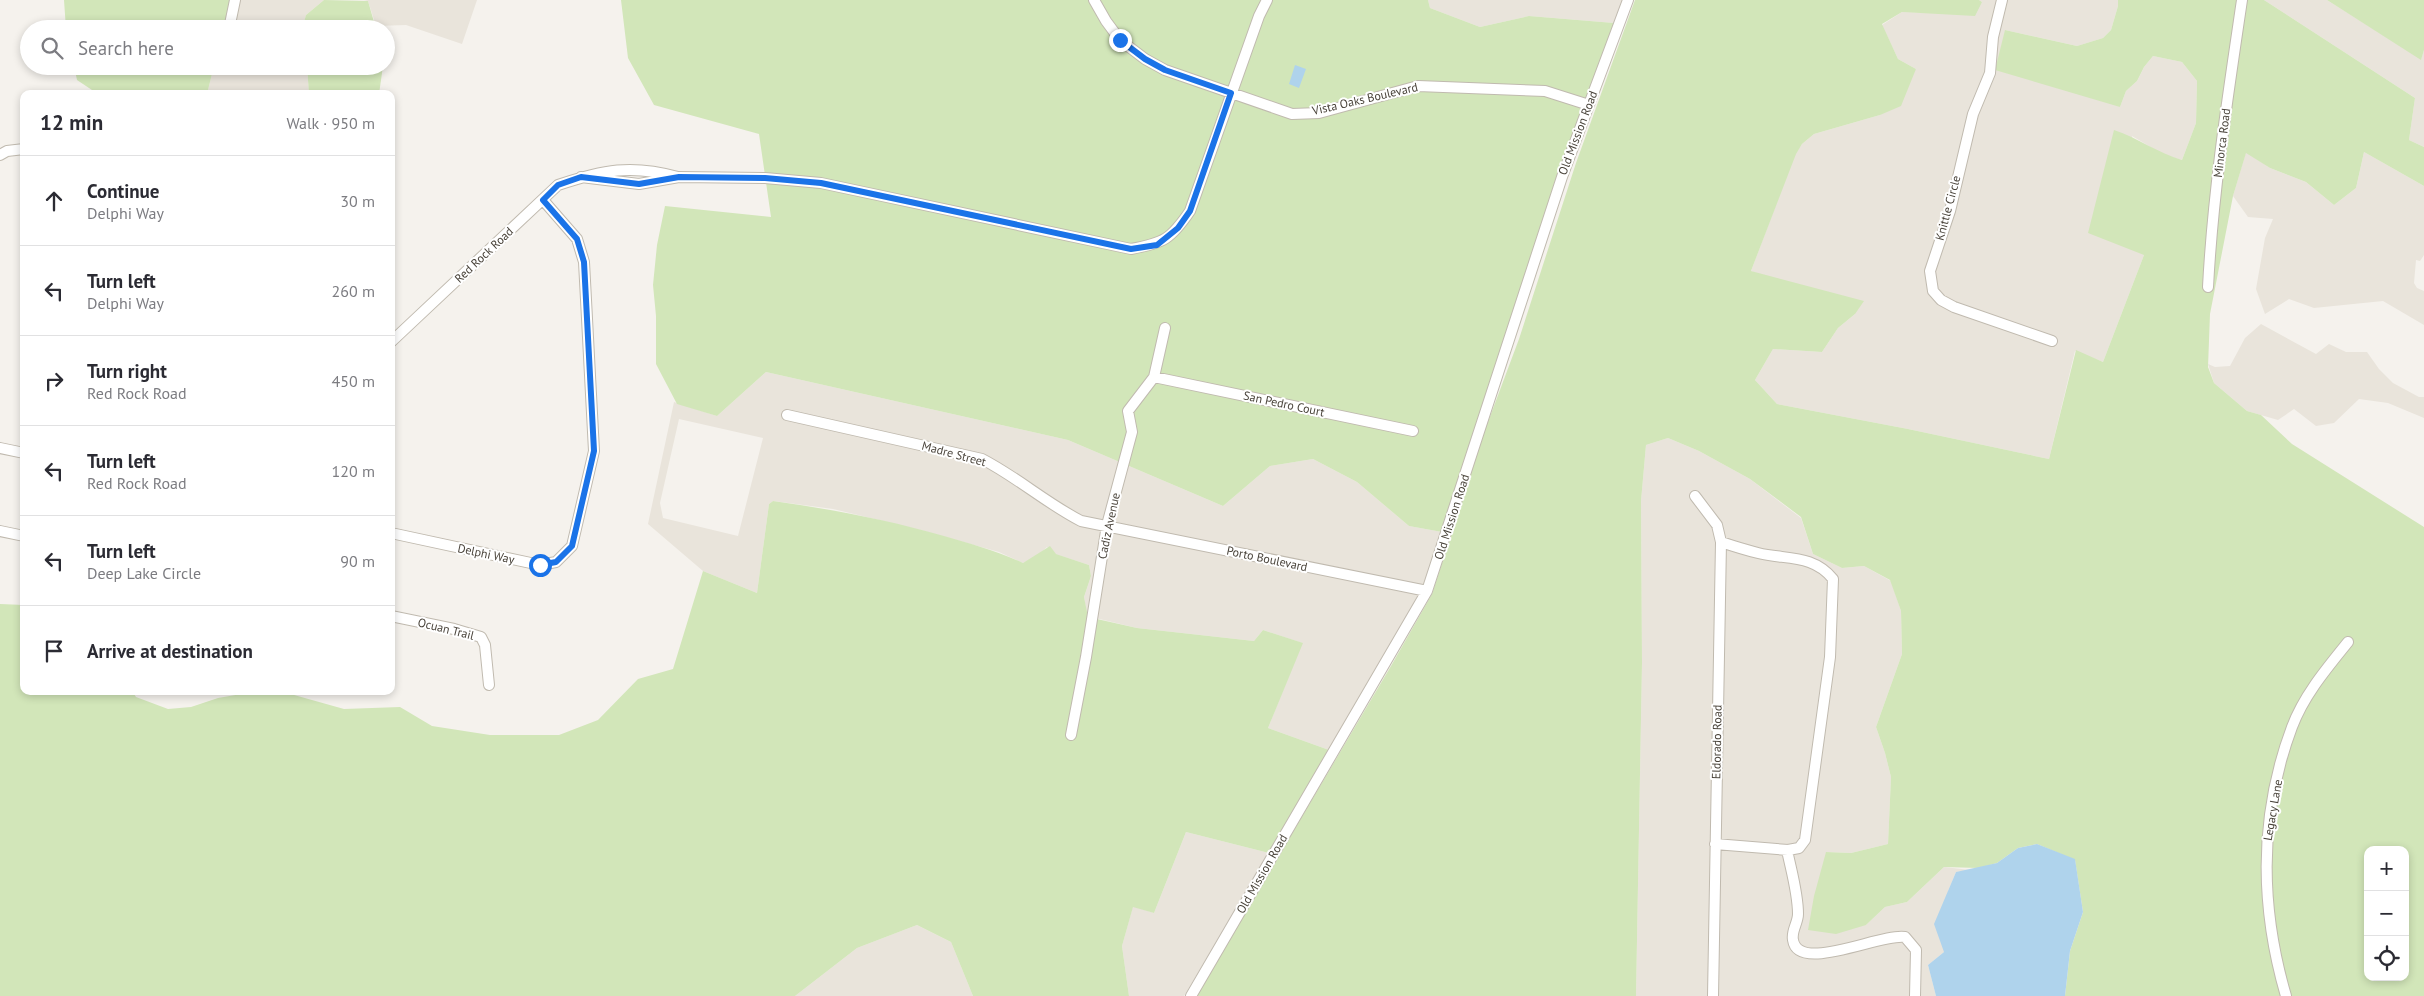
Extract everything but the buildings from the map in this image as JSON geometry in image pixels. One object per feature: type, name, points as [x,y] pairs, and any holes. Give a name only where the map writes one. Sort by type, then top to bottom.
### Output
[{"type":"street","points":[[231,20],[235,0]]},
{"type":"street","name":"Vista Oaks Boulevard","points":[[1094,0],[1120,40],[1145,59],[1165,70],[1292,114],[1319,113],[1418,86],[1544,91],[1589,105]]},
{"type":"street","name":"Red Rock Road","points":[[581,177],[639,184],[679,177],[765,178],[821,183],[1131,249],[1157,245],[1178,228],[1190,211],[1259,16],[1267,0]]},
{"type":"street","name":"Old Mission Road","points":[[1191,996],[1428,591],[1562,177],[1628,0]]},
{"type":"street","name":"Knittle Circle","points":[[2002,0],[1993,37],[1990,73],[1973,114],[1950,211],[1930,271],[1930,281],[1933,291],[1941,300],[1954,307],[2052,340]]},
{"type":"street","name":"Minorca Road","points":[[2208,287],[2211,233],[2242,0]]},
{"type":"street","points":[[0,156],[8,151],[20,150]]},
{"type":"street","points":[[630,183],[632,169]]},
{"type":"street","name":"Red Rock Road","points":[[395,338],[558,185],[589,174],[632,169],[656,170],[679,177]]},
{"type":"street","name":"Delphi Way","points":[[395,534],[540,565],[556,562],[572,546],[594,451],[584,262],[577,239],[543,200]]},
{"type":"street","name":"Cadiz Avenue","points":[[1071,735],[1086,657],[1107,525],[1132,432],[1128,411],[1154,377],[1165,328]]},
{"type":"street","name":"San Pedro Court","points":[[1154,377],[1413,431]]},
{"type":"street","name":"Madre Street","points":[[787,415],[982,459],[1010,473],[1061,511],[1081,521],[1107,525]]},
{"type":"street","points":[[0,448],[20,452]]},
{"type":"street","name":"Eldorado Road","points":[[1695,496],[1716,524],[1721,542],[1712,996]]},
{"type":"street","name":"Porto Boulevard","points":[[1107,525],[1428,591]]},
{"type":"street","points":[[0,531],[20,535]]},
{"type":"street","points":[[1715,844],[1787,850],[1799,848],[1805,840],[1830,657],[1833,579],[1824,568],[1809,561],[1759,553],[1721,542]]},
{"type":"street","name":"Ocuan Trail","points":[[395,617],[454,629],[481,637],[485,645],[489,686]]},
{"type":"street","name":"Legacy Lane","points":[[2286,996],[2276,960],[2268,913],[2266,864],[2268,825],[2277,781],[2292,727],[2323,673],[2348,642]]},
{"type":"street","points":[[1787,850],[1798,914],[1792,939],[1799,950],[1804,953],[1826,954],[1896,935],[1905,937],[1916,950],[1915,996]]},
{"type":"shaded area","points":[[231,0],[324,0],[306,15],[305,20],[226,20]]},
{"type":"shaded area","points":[[364,0],[477,0],[462,44],[406,25],[395,25],[395,20],[374,20],[368,1]]},
{"type":"shaded area","points":[[1428,0],[1623,0],[1614,23],[1529,16],[1480,27],[1430,8]]},
{"type":"shaded area","points":[[1979,0],[2118,0],[2111,30],[2103,38],[2077,46],[2005,30],[2120,107],[2126,91],[2137,81],[2144,67],[2153,56],[2182,62],[2197,81],[2196,123],[2182,160],[2164,155],[2132,136],[2144,255],[2103,362],[2075,351],[2049,459],[1777,404],[1755,380],[1773,349],[1822,352],[1838,328],[1855,314],[1751,271],[1795,154],[1802,144],[1814,134],[1880,115],[1916,69],[1898,59],[1882,25],[1902,12],[1937,13],[1982,2]]},
{"type":"shaded area","points":[[2264,0],[2327,0],[2421,59],[2424,50],[2424,147],[2409,140],[2415,98]]},
{"type":"shaded area","points":[[212,75],[308,75],[309,90],[208,90]]},
{"type":"shaded area","points":[[2246,152],[2270,168],[2306,182],[2334,205],[2356,188],[2364,152],[2424,186],[2424,255],[2420,261],[2416,260],[2414,283],[2417,288],[2424,291],[2424,325],[2383,301],[2314,308],[2289,299],[2265,314],[2256,289],[2265,238],[2273,219],[2248,217],[2233,196]]},
{"type":"shaded area","points":[[2261,324],[2316,354],[2329,344],[2346,352],[2367,352],[2379,369],[2393,383],[2419,397],[2424,397],[2424,418],[2388,403],[2359,399],[2334,423],[2316,426],[2294,409],[2278,420],[2247,411],[2214,383],[2208,364],[2215,367],[2230,366],[2245,338]]},
{"type":"shaded area","points":[[766,372],[1068,440],[1223,506],[1270,466],[1313,459],[1357,482],[1409,526],[1442,532],[1423,590],[1329,750],[1268,728],[1302,643],[1263,630],[1254,641],[1137,628],[1087,616],[1084,597],[1091,576],[1089,565],[1055,554],[1047,547],[1036,557],[1023,563],[999,552],[920,530],[833,509],[773,501],[769,504],[757,593],[703,571],[648,524],[674,402],[717,416]],"holes":[[[679,419],[763,438],[738,536],[663,518],[660,503]]]},
{"type":"shaded area","points":[[1668,438],[1699,451],[1750,479],[1801,518],[1813,554],[1842,568],[1864,566],[1891,581],[1901,611],[1902,654],[1876,727],[1891,777],[1888,844],[1851,853],[1826,852],[1866,925],[1885,907],[1907,902],[1944,867],[1970,870],[1956,872],[1948,891],[1944,952],[1928,965],[1936,996],[1636,996],[1642,663],[1641,501],[1646,445]]},
{"type":"shaded area","points":[[1186,832],[1269,853],[1184,996],[1129,996],[1122,946],[1133,906],[1154,913]]},
{"type":"shaded area","points":[[917,925],[951,942],[973,996],[795,996],[857,948]]},
{"type":"green space","points":[[64,0],[231,0],[225,20],[65,20]]},
{"type":"green space","points":[[324,0],[368,1],[373,20],[305,20],[306,15]]},
{"type":"green space","points":[[621,0],[1428,0],[1430,8],[1480,27],[1529,16],[1614,23],[1557,176],[1442,532],[1409,526],[1357,482],[1313,459],[1270,466],[1223,506],[1068,440],[766,372],[717,416],[677,404],[656,364],[656,316],[653,285],[657,245],[665,206],[771,217],[759,134],[654,105],[628,58]]},
{"type":"green space","points":[[1635,0],[1979,0],[1982,2],[1975,16],[1902,12],[1882,24],[1898,59],[1916,69],[1901,106],[1880,115],[1814,134],[1802,144],[1796,154],[1751,271],[1864,301],[1855,314],[1838,328],[1822,352],[1773,349],[1755,380],[1777,404],[2049,459],[2076,350],[2103,362],[2144,255],[2088,233],[2114,130],[2182,160],[2196,123],[2197,81],[2182,62],[2153,56],[2144,67],[2137,81],[2126,91],[2120,107],[1995,70],[2005,30],[2077,46],[2103,38],[2111,30],[2118,0],[2264,0],[2415,98],[2409,140],[2424,147],[2424,186],[2364,152],[2356,188],[2334,205],[2306,182],[2270,168],[2246,153],[2233,196],[2210,314],[2208,367],[2214,383],[2247,411],[2261,415],[2292,444],[2424,527],[2424,996],[2065,996],[2070,951],[2083,912],[2075,860],[2037,844],[2018,848],[1997,863],[1979,868],[1944,867],[1907,902],[1885,907],[1866,925],[1836,934],[1808,930],[1814,896],[1826,852],[1851,853],[1888,844],[1891,777],[1876,727],[1902,654],[1901,611],[1890,580],[1864,566],[1842,568],[1813,554],[1801,517],[1750,479],[1699,451],[1668,438],[1646,445],[1641,501],[1642,663],[1636,996],[1196,996],[1432,594],[1485,430],[1519,339],[1576,163]]},
{"type":"green space","points":[[2327,0],[2424,0],[2424,50],[2421,60]]},
{"type":"green space","points":[[76,75],[212,75],[208,90],[92,90],[77,80]]},
{"type":"green space","points":[[308,75],[382,75],[380,90],[309,90]]},
{"type":"green space","points":[[773,501],[881,520],[984,548],[1023,563],[1050,546],[1056,554],[1089,565],[1091,576],[1084,597],[1088,617],[1137,628],[1254,641],[1263,630],[1303,643],[1268,728],[1329,750],[1269,853],[1186,832],[1154,913],[1133,907],[1122,946],[1129,996],[973,996],[951,942],[917,925],[857,948],[795,996],[0,996],[0,604],[20,605],[20,695],[135,695],[168,709],[191,707],[218,698],[235,695],[294,695],[344,709],[400,707],[432,726],[490,735],[559,735],[598,720],[638,679],[673,669],[703,571],[757,593],[769,504]]},
{"type":"water","points":[[1295,65],[1306,69],[1299,88],[1289,84]]},
{"type":"water","points":[[2037,844],[2075,859],[2083,912],[2070,951],[2065,996],[1936,996],[1928,965],[1944,952],[1934,924],[1956,872],[1997,863],[2018,848]]},
{"type":"route","points":[[540,565],[556,562],[572,546],[594,451],[584,262],[577,239],[543,200],[558,185],[581,177],[639,184],[679,177],[765,178],[821,183],[1131,249],[1157,245],[1178,228],[1190,211],[1231,93],[1165,70],[1145,59],[1120,40]]}]
